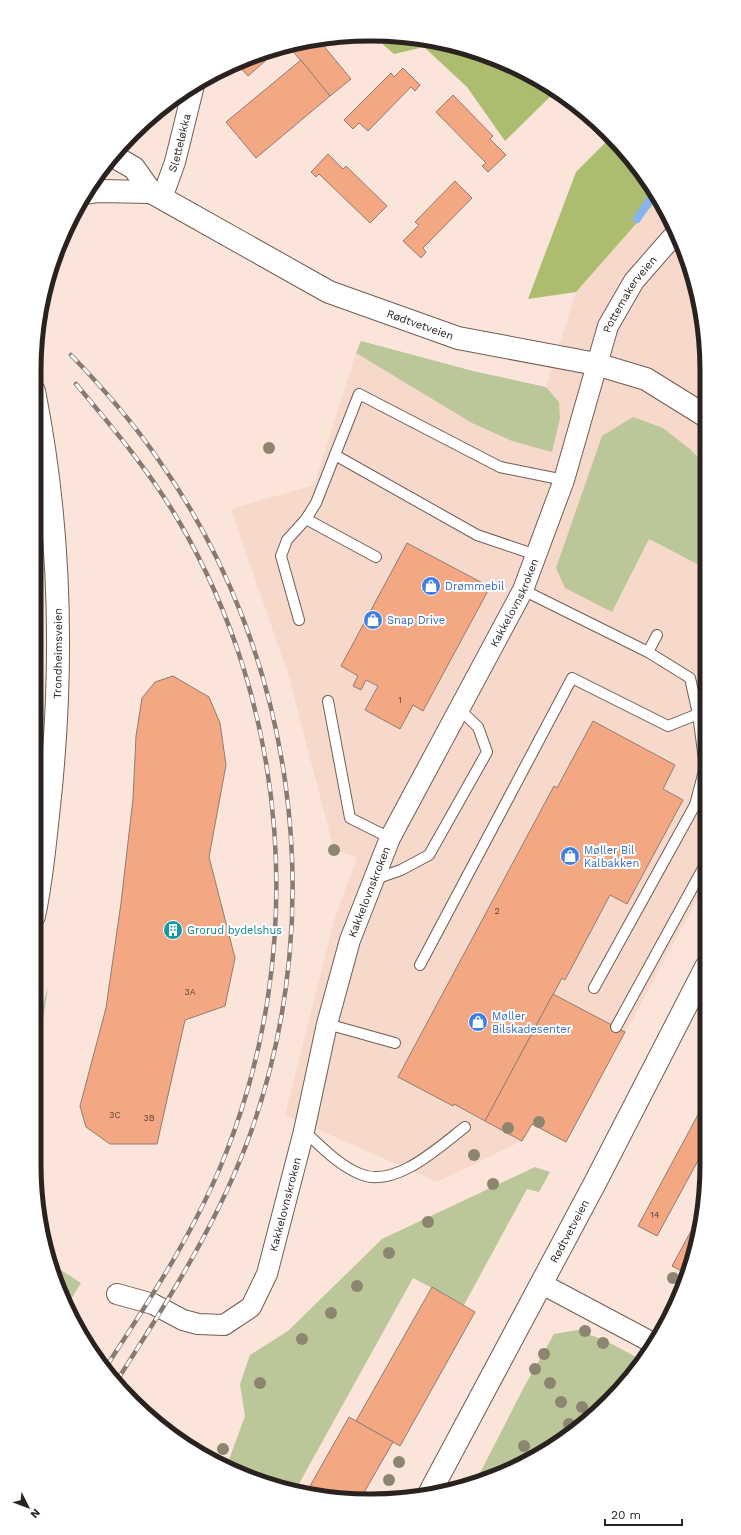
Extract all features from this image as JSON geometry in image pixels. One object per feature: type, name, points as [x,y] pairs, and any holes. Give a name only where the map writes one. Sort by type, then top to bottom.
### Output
[{"type":"main road","points":[[118,159],[134,168],[156,195]]},
{"type":"main road","points":[[94,192],[156,195]]},
{"type":"main road","name":"Rødtvetveien","points":[[156,195],[329,292],[458,338],[596,364],[646,379],[700,413]]},
{"type":"main road","name":"Trondheimsveien","points":[[41,433],[52,512],[56,567],[57,720],[53,774],[41,871]]},
{"type":"main road","name":"Rødtvetveien","points":[[432,1488],[542,1284],[700,979]]},
{"type":"street","name":"Sletteløkka","points":[[156,195],[175,162],[192,94]]},
{"type":"street","name":"Pottemakerveien","points":[[596,364],[608,326],[634,281],[672,238]]},
{"type":"street","name":"Kakkelovnskroken","points":[[117,1294],[153,1304],[183,1320],[198,1324],[224,1324],[251,1307],[266,1274],[304,1131],[327,1024],[350,940],[390,838],[523,590],[564,480],[596,364]]},
{"type":"street","points":[[542,1284],[649,1341]]},
{"type":"lane","points":[[299,620],[281,556],[287,540],[306,519],[316,503],[360,394],[500,467],[564,480]]},
{"type":"lane","points":[[335,455],[477,535],[536,555]]},
{"type":"lane","points":[[306,519],[376,557]]},
{"type":"lane","points":[[523,590],[648,652],[690,678],[700,710]]},
{"type":"lane","points":[[648,652],[657,635]]},
{"type":"lane","points":[[420,965],[572,678],[668,726],[700,717]]},
{"type":"lane","points":[[328,701],[350,818],[390,838]]},
{"type":"lane","points":[[374,879],[401,870],[429,855],[487,752],[478,727],[459,709]]},
{"type":"lane","points":[[594,988],[695,805],[700,786]]},
{"type":"lane","points":[[616,1027],[700,875]]},
{"type":"lane","points":[[327,1024],[395,1043]]},
{"type":"lane","points":[[304,1131],[344,1166],[361,1175],[380,1177],[401,1172],[422,1161],[464,1127]]},
{"type":"shaded area","points":[[654,203],[675,244],[683,265],[694,306],[699,349],[700,894],[566,1142],[532,1124],[522,1141],[437,1182],[285,1115],[334,921],[357,857],[334,850],[289,677],[231,509],[314,485],[356,353],[473,423],[560,418],[559,402],[546,387],[576,292]]},
{"type":"green space","points":[[380,41],[435,47],[476,58],[516,75],[552,95],[505,141],[467,87],[424,47],[394,54]]},
{"type":"green space","points":[[606,142],[632,170],[654,203],[576,292],[528,299],[576,172]]},
{"type":"green space","points":[[361,341],[473,371],[546,387],[559,402],[560,418],[552,452],[512,441],[472,423],[356,353]]},
{"type":"green space","points":[[633,417],[663,428],[700,459],[700,565],[649,539],[612,612],[565,588],[556,568],[602,436]]},
{"type":"green space","points":[[48,987],[41,1033],[41,1012]]},
{"type":"green space","points":[[535,1167],[550,1172],[539,1192],[527,1189],[464,1305],[413,1278],[298,1486],[265,1477],[228,1462],[245,1416],[240,1384],[250,1355],[288,1331],[382,1239]]},
{"type":"green space","points":[[57,1268],[81,1283],[70,1300]]},
{"type":"green space","points":[[578,1330],[606,1341],[637,1358],[618,1382],[588,1412],[571,1426],[535,1450],[497,1469],[479,1476],[524,1387],[554,1334]]},
{"type":"building","points":[[323,45],[351,79],[330,96],[292,50]]},
{"type":"building","points":[[270,56],[248,76],[240,68]]},
{"type":"building","points":[[301,60],[330,96],[256,158],[226,122]]},
{"type":"building","points":[[403,68],[420,85],[415,91],[411,87],[368,131],[359,123],[353,129],[344,120],[391,73],[394,77]]},
{"type":"building","points":[[453,95],[493,136],[490,139],[506,155],[488,172],[482,166],[486,163],[436,112]]},
{"type":"building","points":[[328,154],[343,169],[346,166],[387,206],[370,223],[319,174],[316,177],[311,172]]},
{"type":"building","points":[[455,181],[472,198],[423,248],[426,252],[421,258],[403,241],[419,225],[415,222]]},
{"type":"building","points":[[407,543],[490,587],[423,711],[413,705],[400,729],[365,710],[378,686],[366,680],[361,690],[353,686],[358,676],[341,666]]},
{"type":"building","name":"Grorud bydelshus","points":[[173,676],[209,697],[220,723],[226,765],[209,857],[235,958],[225,1006],[185,1020],[157,1144],[110,1144],[86,1127],[80,1106],[106,1008],[121,903],[133,799],[136,736],[142,698],[155,682]]},
{"type":"building","points":[[593,721],[675,765],[663,789],[683,800],[627,904],[610,895],[565,980],[562,978],[485,1121],[398,1077],[554,786],[557,788]]},
{"type":"building","points":[[553,994],[625,1032],[566,1142],[532,1124],[522,1141],[485,1121]]},
{"type":"building","points":[[700,1111],[700,1157],[657,1236],[638,1226]]},
{"type":"building","points":[[695,1224],[682,1272],[672,1266]]},
{"type":"building","points":[[432,1287],[475,1312],[400,1446],[356,1421]]},
{"type":"building","points":[[349,1417],[393,1442],[363,1494],[309,1488]]},
{"type":"waterway","points":[[637,219],[651,198]]},
{"type":"railway","points":[[71,355],[94,379],[138,431],[158,459],[204,534],[241,613],[268,697],[285,782],[292,870],[289,957],[276,1044],[252,1129],[225,1196],[209,1228],[155,1321],[119,1377]]},
{"type":"railway","points":[[76,384],[154,482],[177,518],[215,592],[244,669],[264,749],[274,830],[276,912],[268,994],[252,1074],[226,1153],[201,1210],[171,1264],[108,1364]]},
{"type":"place","name":"Drømmebil","points":[[431,586]]},
{"type":"place","name":"Snap Drive","points":[[373,620]]},
{"type":"place","name":"Møller Bil Kalbakken","points":[[570,856]]},
{"type":"place","name":"Grorud bydelshus","points":[[173,930]]},
{"type":"place","name":"Møller Bilskadesenter","points":[[478,1022]]}]
